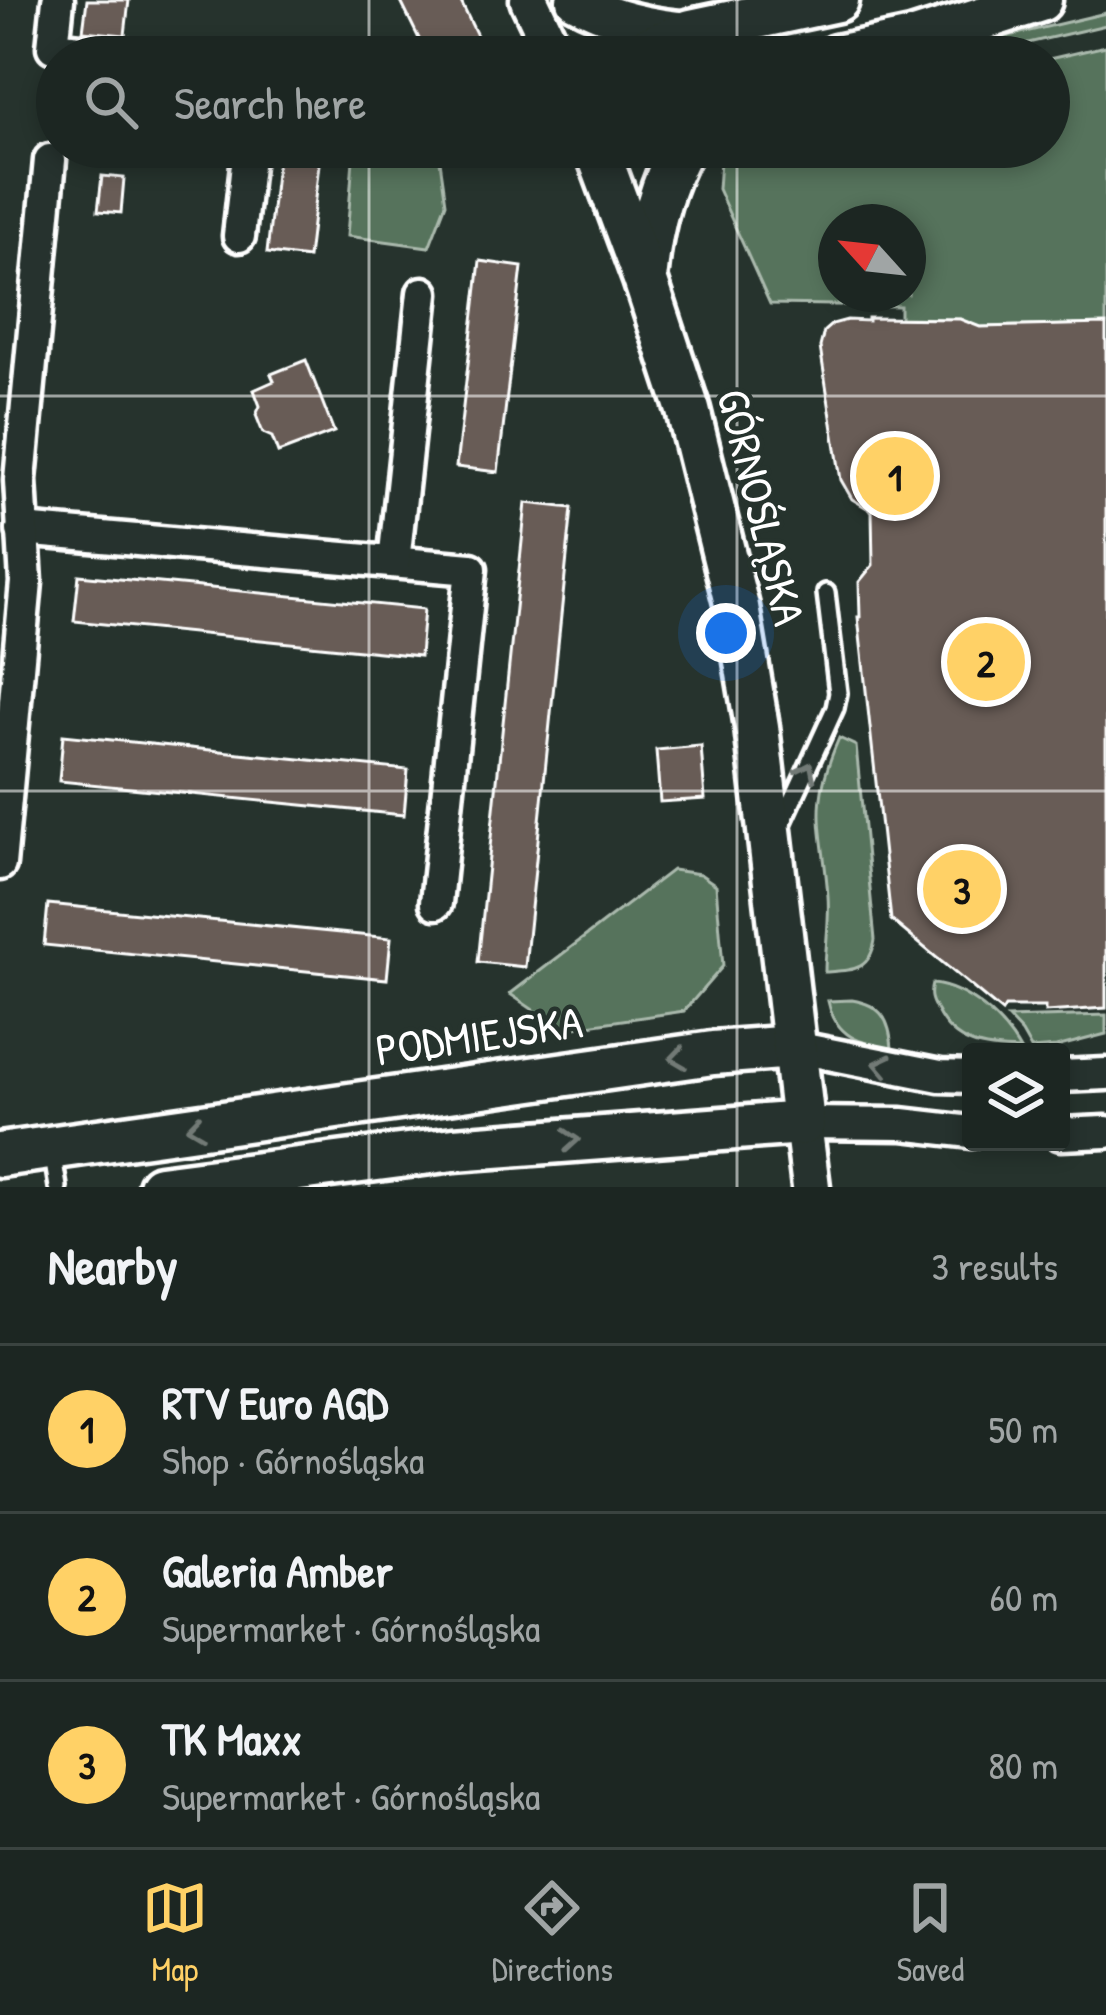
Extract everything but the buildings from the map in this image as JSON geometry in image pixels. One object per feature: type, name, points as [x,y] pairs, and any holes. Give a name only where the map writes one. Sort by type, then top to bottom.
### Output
[{"type":"main road","points":[[679,36],[771,7],[837,0]]},
{"type":"main road","points":[[927,36],[1040,0]]},
{"type":"main road","name":"GÓRNOŚLĄSKA","points":[[604,168],[688,410],[723,545],[750,681],[803,1124]]},
{"type":"main road","points":[[645,279],[649,243],[672,168]]},
{"type":"main road","name":"PODMIEJSKA","points":[[0,1155],[55,1167],[713,1053],[794,1047]]},
{"type":"main road","points":[[160,1187],[312,1176],[454,1149],[803,1124]]},
{"type":"street","points":[[53,36],[58,0]]},
{"type":"street","points":[[529,0],[546,36]]},
{"type":"street","points":[[575,0],[636,24],[691,31]]},
{"type":"street","points":[[0,864],[26,582],[11,532],[49,168]]},
{"type":"street","points":[[239,236],[247,168]]},
{"type":"street","points":[[394,562],[423,293]]},
{"type":"street","points":[[11,532],[471,569],[436,903]]},
{"type":"street","name":"PODMIEJSKA","points":[[794,1047],[962,1076]]},
{"type":"street","points":[[1070,1076],[1106,1074]]},
{"type":"street","points":[[811,1187],[803,1124],[902,1124],[962,1131]]},
{"type":"street","points":[[1070,1134],[1106,1132]]},
{"type":"lane","points":[[771,848],[835,708],[838,693],[826,592]]},
{"type":"green space","points":[[1106,13],[1106,25],[1058,36],[1008,36]]},
{"type":"green space","points":[[1106,46],[1106,324],[978,327],[960,319],[900,318],[900,312],[926,312],[926,204],[818,204],[818,305],[770,304],[718,189],[720,168],[1070,168],[1070,54]]},
{"type":"green space","points":[[352,168],[441,168],[446,203],[429,247],[347,236]]},
{"type":"green space","points":[[839,738],[856,746],[875,940],[864,963],[825,972],[828,905],[821,801]]},
{"type":"green space","points":[[672,870],[700,874],[716,885],[723,966],[684,1011],[561,1029],[510,994]]},
{"type":"green space","points":[[932,984],[958,992],[983,1007],[1015,1043],[975,1043],[962,1038],[944,1023],[931,995]]},
{"type":"green space","points":[[852,1000],[882,1015],[892,1049],[860,1041],[836,1023],[828,1001]]},
{"type":"green space","points":[[1106,1015],[1106,1034],[1070,1043],[1028,1043],[1008,1018]]},
{"type":"place","name":"RTV Euro AGD","points":[[895,476]]},
{"type":"place","name":"Galeria Amber","points":[[986,662]]},
{"type":"place","name":"TK Maxx","points":[[962,889]]}]
